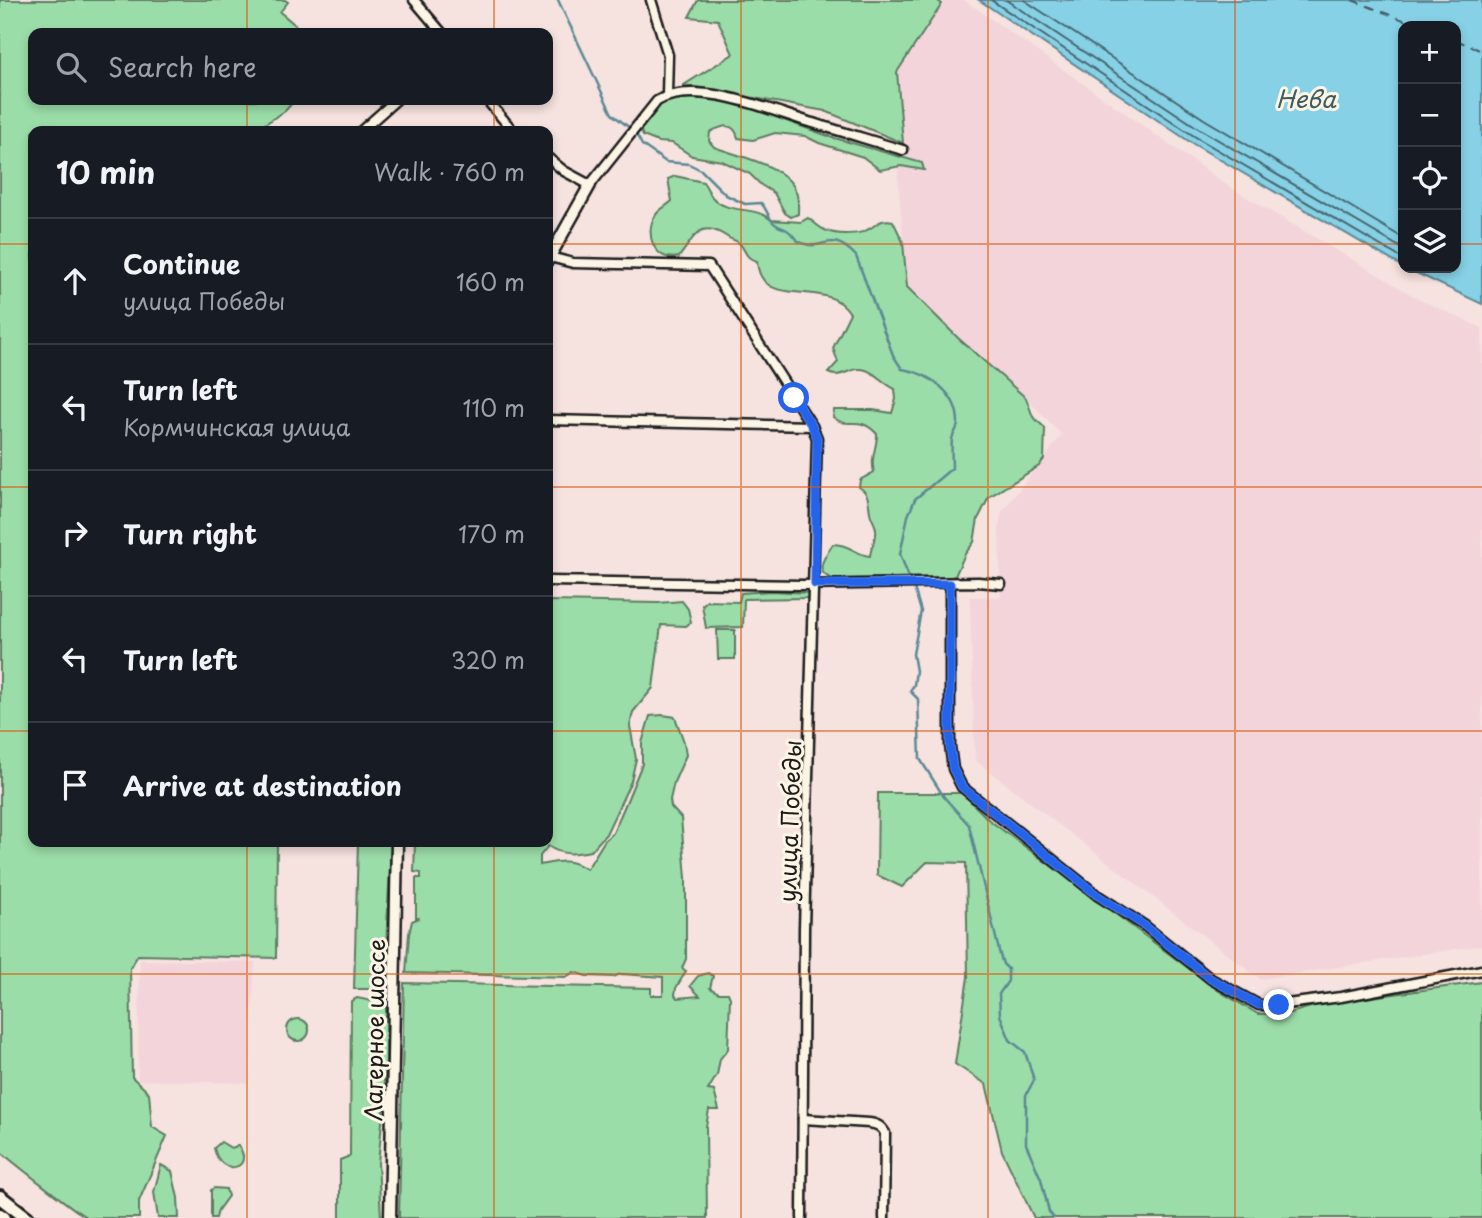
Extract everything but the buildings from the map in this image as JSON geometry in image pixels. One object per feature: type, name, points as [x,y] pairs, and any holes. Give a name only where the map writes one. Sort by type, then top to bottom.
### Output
[{"type":"main road","points":[[0,1197],[27,1218]]},
{"type":"street","points":[[414,0],[438,28]]},
{"type":"street","points":[[652,0],[668,55],[667,95]]},
{"type":"street","points":[[553,252],[590,185],[657,101],[667,95],[688,93],[734,99],[903,150]]},
{"type":"street","points":[[367,126],[391,105]]},
{"type":"street","points":[[491,105],[509,126]]},
{"type":"street","points":[[553,162],[590,185]]},
{"type":"street","points":[[553,260],[573,263],[709,266],[812,426]]},
{"type":"street","points":[[553,420],[812,426]]},
{"type":"street","name":"улица Победы","points":[[802,1218],[805,904],[817,438],[812,426]]},
{"type":"street","points":[[553,581],[1001,584]]},
{"type":"street","points":[[950,584],[950,746],[953,769],[962,787],[1097,895],[1145,926],[1211,979],[1259,1005],[1279,1005],[1341,997],[1482,970]]},
{"type":"street","name":"Лагерное шоссе","points":[[390,1218],[397,847]]},
{"type":"street","points":[[803,1119],[869,1123],[881,1128],[885,1133],[884,1218]]},
{"type":"shaded area","points":[[946,0],[964,0],[1231,188],[1422,301],[1482,328],[1482,945],[1260,979],[975,760],[970,597],[1001,597],[999,527],[1002,512],[1062,435],[907,287],[897,162],[903,143],[897,72]]},
{"type":"shaded area","points":[[140,960],[255,962],[248,1083],[138,1080]]},
{"type":"green space","points":[[0,0],[285,0],[288,2],[280,12],[299,28],[28,28],[28,105],[290,105],[262,126],[28,126],[28,847],[277,847],[276,958],[138,955],[130,968],[132,1077],[149,1093],[152,1127],[167,1136],[139,1201],[139,1218],[88,1218],[0,1151]]},
{"type":"green space","points":[[698,0],[937,0],[942,4],[897,72],[903,143],[825,111],[684,85],[733,54],[718,20],[689,17]]},
{"type":"green space","points":[[673,98],[730,101],[831,137],[922,163],[924,170],[901,166],[880,170],[863,157],[805,136],[775,133],[753,140],[738,138],[734,129],[727,126],[710,132],[709,141],[714,147],[772,168],[791,183],[797,195],[798,214],[791,217],[785,213],[774,193],[750,174],[722,161],[692,156],[672,143],[658,142],[643,136],[640,129],[659,104]]},
{"type":"green space","points":[[675,176],[703,182],[718,203],[765,215],[771,220],[801,222],[808,218],[824,230],[847,234],[863,232],[882,221],[893,221],[903,242],[907,287],[958,338],[1026,398],[1033,417],[1045,428],[1044,459],[1039,466],[989,497],[978,519],[974,542],[955,576],[926,581],[909,578],[833,579],[823,573],[822,564],[833,544],[870,556],[876,531],[867,495],[859,487],[860,480],[874,472],[877,434],[864,424],[839,421],[833,417],[834,410],[892,413],[896,399],[895,389],[866,370],[856,369],[838,375],[828,373],[838,362],[833,348],[850,313],[839,302],[826,296],[770,286],[761,277],[757,261],[748,256],[736,241],[719,232],[705,229],[695,236],[679,257],[663,256],[653,245],[652,223],[659,211],[672,201],[668,179]]},
{"type":"green space","points":[[741,593],[810,593],[811,598],[744,599],[743,627],[706,628],[702,605],[707,601],[739,602]]},
{"type":"green space","points":[[553,601],[682,601],[688,609],[691,622],[686,626],[661,625],[653,688],[633,712],[630,726],[636,759],[631,781],[606,834],[591,851],[558,851],[550,847],[553,847]]},
{"type":"green space","points":[[717,630],[735,630],[735,659],[718,659]]},
{"type":"green space","points":[[650,716],[675,717],[686,755],[674,782],[670,800],[671,807],[681,818],[686,878],[686,959],[682,968],[686,971],[675,995],[677,998],[700,996],[690,986],[698,976],[708,973],[713,976],[710,988],[719,993],[728,993],[730,998],[728,1049],[720,1059],[717,1075],[708,1090],[714,1091],[719,1110],[709,1110],[706,1126],[707,1218],[399,1218],[404,983],[651,988],[651,995],[663,995],[663,977],[621,974],[613,977],[586,976],[574,972],[566,977],[406,973],[412,921],[419,918],[416,918],[416,878],[421,878],[421,873],[414,872],[415,847],[547,847],[540,856],[540,865],[564,861],[587,869],[605,840],[613,833],[626,803],[642,764],[642,743]]},
{"type":"green space","points":[[878,793],[962,793],[989,820],[1219,991],[1258,1014],[1290,1013],[1321,1004],[1482,982],[1482,1218],[1034,1218],[1002,1151],[986,1084],[955,1064],[968,977],[966,863],[927,862],[902,887],[877,875]]},
{"type":"green space","points":[[358,847],[391,847],[386,948],[389,978],[387,985],[379,989],[354,989]]},
{"type":"green space","points":[[357,998],[386,1004],[385,1092],[378,1163],[381,1218],[340,1218],[340,1160],[350,1156],[351,1001]]},
{"type":"green space","points":[[298,1019],[306,1022],[309,1030],[306,1038],[298,1041],[290,1038],[287,1030],[290,1022]]},
{"type":"green space","points":[[221,1142],[231,1148],[238,1146],[243,1160],[240,1164],[229,1167],[223,1164],[214,1148]]},
{"type":"green space","points":[[161,1165],[172,1171],[179,1218],[158,1218],[154,1192]]},
{"type":"green space","points":[[226,1189],[228,1196],[216,1218],[211,1218],[211,1190]]},
{"type":"water","name":"Нева","points":[[979,0],[1482,0],[1482,304],[1417,273],[1461,273],[1461,21],[1398,21],[1398,264],[1190,142]]},
{"type":"waterway","points":[[558,0],[612,114],[635,132],[642,145],[666,162],[689,164],[701,170],[726,195],[745,204],[761,203],[771,220],[800,242],[808,245],[832,242],[847,248],[856,256],[893,355],[902,369],[932,380],[953,402],[958,423],[952,439],[952,468],[915,499],[908,516],[900,554],[909,578]]},
{"type":"waterway","points":[[914,588],[921,611],[913,654],[916,671],[914,685],[910,691],[918,699],[920,759],[944,797],[969,825],[1000,955],[1008,969],[1008,981],[999,994],[1000,1015],[1010,1040],[1025,1052],[1034,1080],[1026,1095],[1026,1144],[1041,1179],[1049,1212],[1054,1218]]},
{"type":"ferry route","points":[[1352,0],[1406,21]]},
{"type":"ferry route","points":[[1461,42],[1482,51]]},
{"type":"route","points":[[794,398],[817,438],[815,584],[950,584],[950,746],[953,769],[962,787],[1097,895],[1145,926],[1211,979],[1259,1005],[1279,1005]]}]
